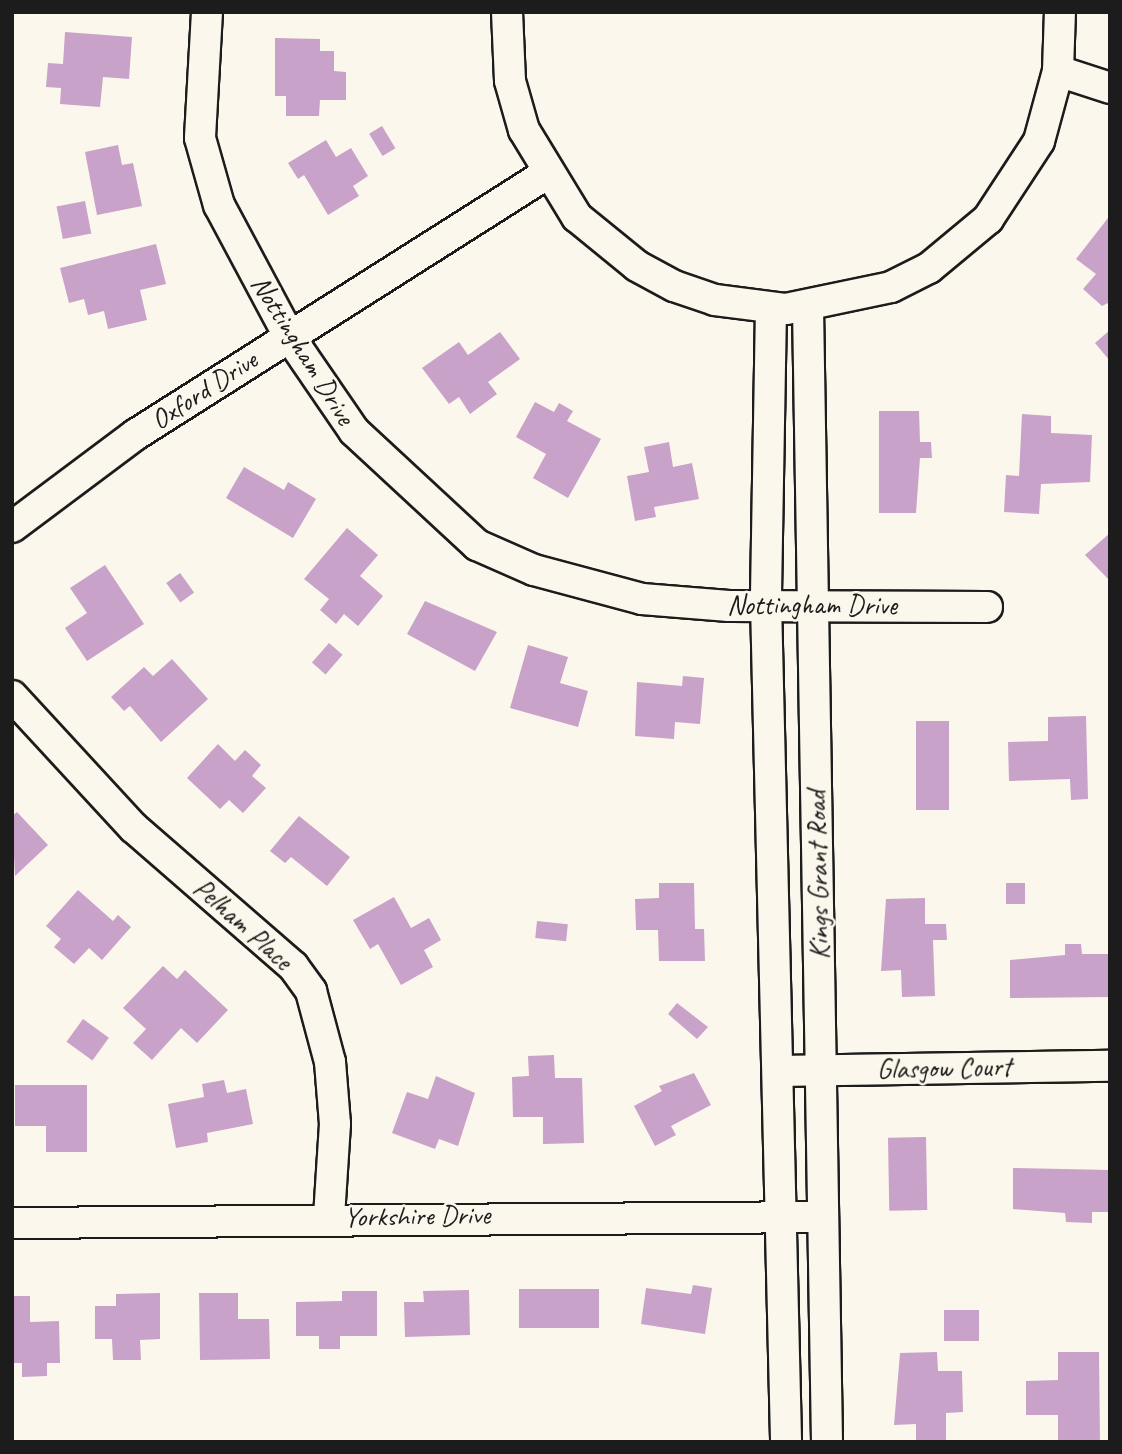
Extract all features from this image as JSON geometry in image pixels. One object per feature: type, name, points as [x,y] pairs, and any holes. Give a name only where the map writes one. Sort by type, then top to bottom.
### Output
[{"type":"street","name":"Nottingham Drive","points":[[207,12],[198,98],[208,176],[289,336],[372,451],[477,545],[534,570],[642,598],[987,607]]},
{"type":"street","points":[[507,12],[510,81],[546,174],[577,217],[636,266],[715,300],[771,308],[808,308],[891,287],[972,235],[1014,186],[1039,141],[1058,71],[1060,12]]},
{"type":"street","points":[[1058,71],[1110,89]]},
{"type":"street","name":"Oxford Drive","points":[[12,527],[135,435],[546,174]]},
{"type":"street","name":"Kings Grant Road","points":[[771,308],[766,603],[778,1071],[778,1215],[786,1442]]},
{"type":"street","name":"Kings Grant Road","points":[[808,308],[827,1442]]},
{"type":"street","name":"Pelham Place","points":[[12,696],[134,828],[293,966],[311,991],[330,1062],[335,1124],[329,1216]]},
{"type":"street","name":"Glasgow Court","points":[[778,1071],[1110,1066]]},
{"type":"street","name":"Yorkshire Drive","points":[[12,1223],[329,1216],[823,1217]]},
{"type":"building","points":[[65,32],[132,37],[129,79],[103,77],[100,107],[60,104],[61,88],[46,87],[48,63],[63,64]]},
{"type":"building","points":[[275,38],[320,39],[320,51],[334,51],[334,71],[346,72],[346,100],[320,100],[319,116],[286,116],[286,96],[275,96]]},
{"type":"building","points":[[382,126],[395,148],[383,156],[369,134]]},
{"type":"building","points":[[326,140],[336,157],[351,148],[368,176],[353,186],[359,196],[328,215],[304,175],[298,179],[288,163]]},
{"type":"building","points":[[118,145],[122,165],[133,163],[142,206],[97,215],[85,152]]},
{"type":"building","points":[[85,201],[91,233],[63,239],[57,207]]},
{"type":"building","points":[[1108,218],[1110,302],[1102,306],[1083,289],[1096,274],[1076,259]]},
{"type":"building","points":[[156,244],[166,284],[140,290],[147,320],[108,329],[104,311],[88,315],[84,299],[69,303],[60,268]]},
{"type":"building","points":[[1110,330],[1110,361],[1095,343]]},
{"type":"building","points":[[500,332],[520,359],[488,382],[497,394],[470,414],[459,397],[449,404],[422,368],[459,342],[468,355]]},
{"type":"building","points":[[535,402],[554,412],[559,403],[573,411],[567,421],[601,439],[568,498],[533,478],[546,454],[516,437]]},
{"type":"building","points":[[879,411],[919,411],[920,442],[931,442],[932,458],[920,458],[916,513],[879,513]]},
{"type":"building","points":[[1022,414],[1051,416],[1051,433],[1092,435],[1090,482],[1041,484],[1039,514],[1004,512],[1006,475],[1019,476]]},
{"type":"building","points":[[669,442],[673,467],[692,463],[699,499],[654,507],[656,517],[635,521],[627,476],[649,472],[644,447]]},
{"type":"building","points":[[244,467],[284,490],[288,482],[316,499],[293,538],[226,498]]},
{"type":"building","points":[[347,528],[378,555],[360,576],[383,596],[358,626],[344,614],[336,624],[320,610],[329,599],[304,579]]},
{"type":"building","points":[[1110,533],[1110,581],[1085,555]]},
{"type":"building","points":[[105,565],[144,624],[87,661],[65,628],[87,613],[70,588]]},
{"type":"building","points":[[180,573],[194,592],[180,602],[166,583]]},
{"type":"building","points":[[425,601],[497,632],[475,671],[407,634]]},
{"type":"building","points":[[329,643],[343,655],[326,674],[312,663]]},
{"type":"building","points":[[528,645],[568,657],[560,683],[588,691],[578,727],[510,708]]},
{"type":"building","points":[[172,659],[208,699],[161,742],[130,706],[124,711],[111,697],[144,667],[153,676]]},
{"type":"building","points":[[683,676],[704,678],[700,724],[675,722],[674,739],[635,736],[637,682],[682,686]]},
{"type":"building","points":[[1086,716],[1088,799],[1071,800],[1070,779],[1009,781],[1008,742],[1048,741],[1048,717]]},
{"type":"building","points":[[916,721],[949,721],[949,810],[916,810]]},
{"type":"building","points":[[218,744],[235,761],[245,750],[261,765],[252,776],[266,788],[243,813],[229,800],[220,809],[187,778]]},
{"type":"building","points":[[17,812],[48,845],[15,876],[12,816]]},
{"type":"building","points":[[299,816],[350,857],[327,886],[291,857],[285,863],[270,851]]},
{"type":"building","points":[[659,883],[694,883],[695,929],[704,929],[705,961],[659,961],[658,930],[636,930],[635,899],[659,898]]},
{"type":"building","points":[[1006,883],[1025,883],[1025,904],[1006,904]]},
{"type":"building","points":[[78,890],[113,921],[118,915],[131,927],[102,960],[89,948],[74,964],[54,947],[61,939],[46,926]]},
{"type":"building","points":[[394,897],[411,928],[429,918],[441,940],[424,950],[433,967],[401,985],[378,944],[370,949],[353,920]]},
{"type":"building","points":[[925,898],[925,924],[946,924],[947,940],[933,940],[935,996],[902,997],[901,970],[881,971],[886,899]]},
{"type":"building","points":[[537,921],[568,924],[566,941],[535,938]]},
{"type":"building","points":[[1065,944],[1081,944],[1082,954],[1110,954],[1110,997],[1010,998],[1010,960],[1065,955]]},
{"type":"building","points":[[163,966],[177,979],[185,970],[228,1010],[197,1043],[181,1028],[152,1060],[133,1043],[146,1029],[123,1008]]},
{"type":"building","points":[[677,1003],[708,1027],[697,1039],[668,1014]]},
{"type":"building","points":[[83,1019],[109,1038],[92,1060],[67,1042]]},
{"type":"building","points":[[554,1055],[555,1078],[582,1078],[584,1143],[543,1144],[543,1117],[513,1117],[512,1077],[529,1076],[528,1056]]},
{"type":"building","points":[[694,1073],[711,1105],[671,1126],[676,1135],[655,1146],[634,1106],[662,1091],[659,1086]]},
{"type":"building","points":[[436,1076],[475,1093],[458,1146],[439,1139],[435,1149],[392,1133],[407,1092],[428,1099]]},
{"type":"building","points":[[224,1080],[227,1093],[246,1089],[253,1124],[207,1133],[208,1142],[176,1148],[168,1104],[204,1097],[202,1084]]},
{"type":"building","points":[[15,1085],[87,1085],[87,1152],[46,1152],[46,1126],[15,1126]]},
{"type":"building","points":[[926,1137],[927,1210],[889,1211],[888,1138]]},
{"type":"building","points":[[1013,1168],[1110,1170],[1110,1212],[1092,1212],[1092,1223],[1066,1222],[1065,1213],[1013,1209]]},
{"type":"building","points":[[693,1285],[712,1288],[705,1334],[641,1324],[646,1288],[691,1294]]},
{"type":"building","points":[[519,1289],[599,1289],[599,1328],[519,1328]]},
{"type":"building","points":[[469,1290],[470,1335],[405,1337],[404,1302],[424,1302],[423,1291]]},
{"type":"building","points":[[342,1291],[377,1291],[377,1336],[340,1336],[340,1349],[319,1349],[319,1336],[296,1336],[296,1302],[342,1301]]},
{"type":"building","points":[[160,1293],[160,1339],[140,1340],[141,1360],[113,1360],[112,1339],[95,1339],[95,1306],[116,1306],[116,1294]]},
{"type":"building","points":[[199,1293],[238,1293],[238,1319],[269,1319],[270,1359],[200,1360]]},
{"type":"building","points":[[12,1296],[30,1296],[30,1322],[59,1321],[60,1363],[47,1363],[47,1376],[22,1377],[22,1363],[12,1363]]},
{"type":"building","points":[[944,1310],[979,1310],[979,1341],[944,1341]]},
{"type":"building","points":[[937,1352],[938,1371],[962,1371],[963,1412],[946,1413],[946,1442],[916,1442],[916,1424],[894,1425],[900,1353]]},
{"type":"building","points":[[1058,1352],[1099,1352],[1100,1442],[1058,1442],[1058,1415],[1026,1415],[1026,1381],[1058,1380]]}]
